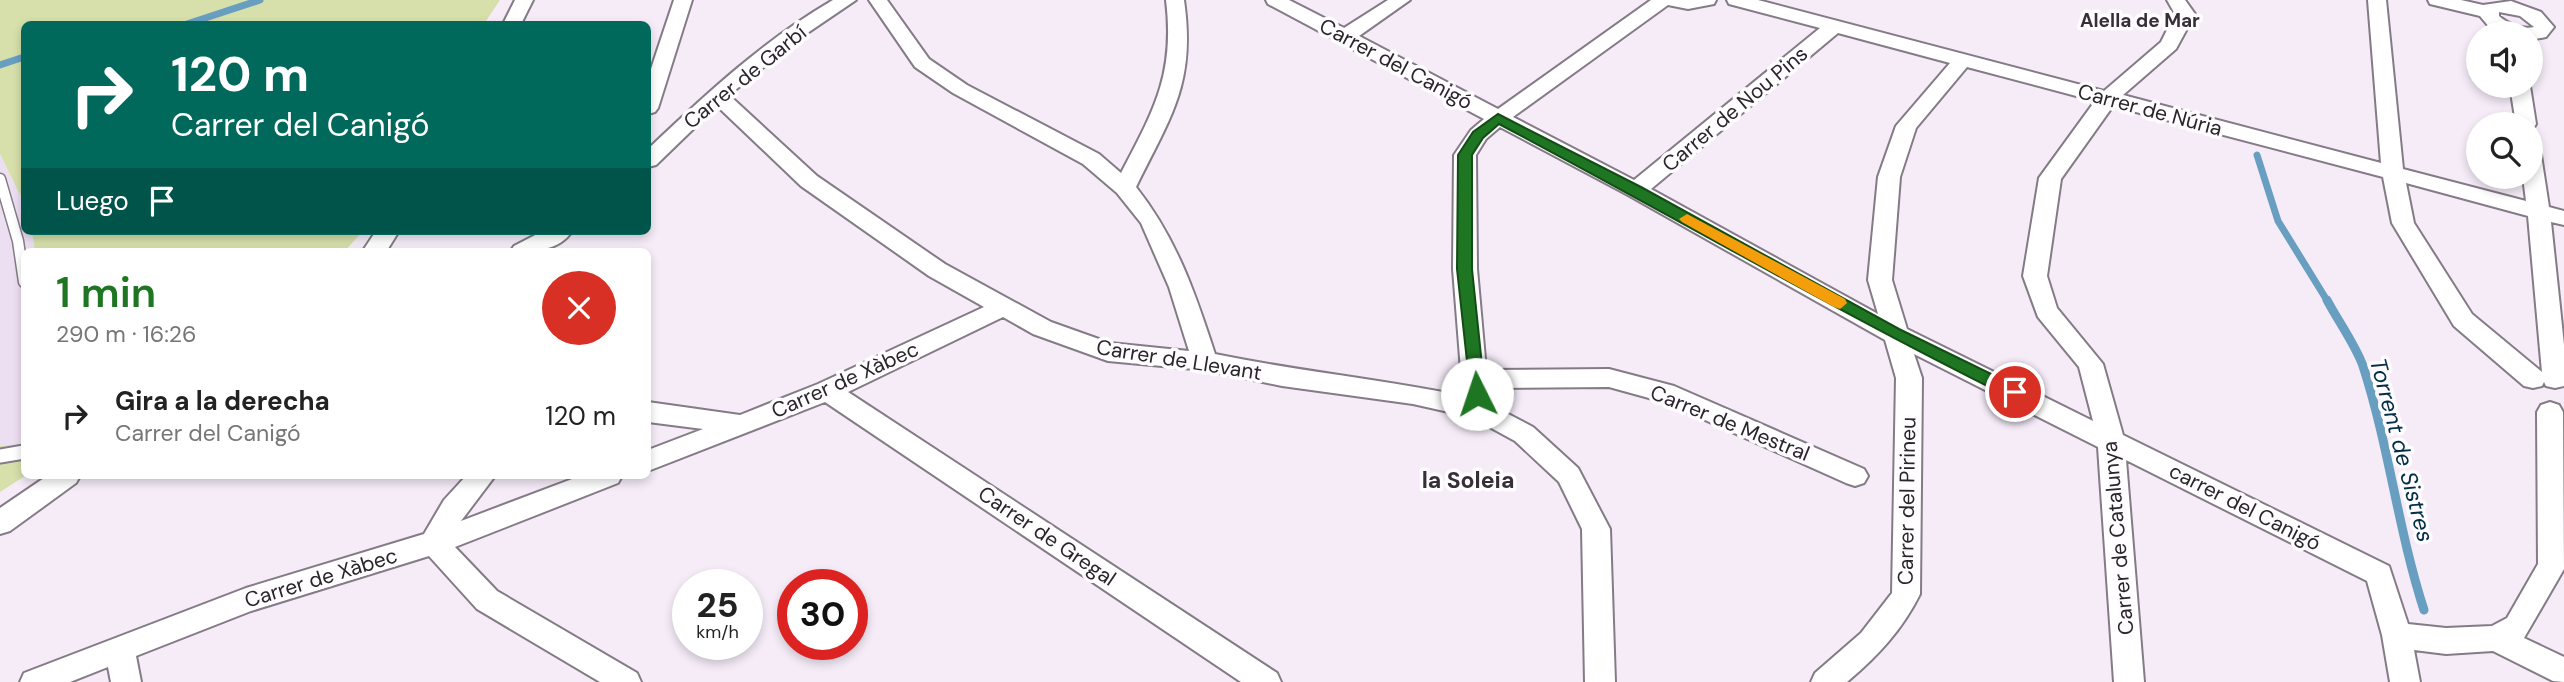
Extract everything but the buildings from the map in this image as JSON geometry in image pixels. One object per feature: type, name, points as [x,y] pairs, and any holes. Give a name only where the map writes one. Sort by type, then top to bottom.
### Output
[{"type":"street","points":[[514,21],[524,0]]},
{"type":"street","points":[[651,99],[683,0]]},
{"type":"street","name":"Carrer de Garbí","points":[[651,157],[717,95],[766,55],[830,9],[847,0]]},
{"type":"street","points":[[878,0],[922,63],[960,89],[1091,159],[1125,188],[1151,221],[1181,287],[1205,361]]},
{"type":"street","points":[[1125,188],[1164,104],[1177,68],[1175,0]]},
{"type":"street","name":"Carrer del Canigó","points":[[1275,0],[1636,190],[1894,333],[2111,439]]},
{"type":"street","points":[[1344,37],[1401,0]]},
{"type":"street","points":[[1477,409],[1465,269],[1465,155],[1478,135],[1498,118],[1663,0]]},
{"type":"street","points":[[1669,0],[1688,3],[1707,0]]},
{"type":"street","name":"Carrer de Núria","points":[[1736,0],[2564,218]]},
{"type":"street","name":"Carrer de Catalunya","points":[[2129,682],[2111,439],[2091,364],[2046,311],[2035,276],[2050,178],[2108,98],[2169,45],[2185,14],[2176,0]]},
{"type":"street","points":[[2377,0],[2393,174],[2403,223],[2463,320],[2550,380]]},
{"type":"street","points":[[2437,0],[2488,12],[2494,21]]},
{"type":"street","points":[[2488,12],[2492,7],[2515,4],[2534,15],[2531,21]]},
{"type":"street","name":"Carrer de Nou Pins","points":[[1636,190],[1833,27]]},
{"type":"street","points":[[2543,32],[2564,32]]},
{"type":"street","name":"Carrer del Pirineu","points":[[1826,682],[1881,635],[1896,616],[1906,594],[1909,378],[1880,280],[1889,177],[1906,126],[1962,61]]},
{"type":"street","name":"Carrer de Llevant","points":[[717,95],[809,181],[937,270],[1042,328],[1108,352],[1205,361],[1282,377],[1413,395],[1477,409],[1524,433],[1569,475],[1596,529],[1600,682]]},
{"type":"street","points":[[2535,189],[2550,380]]},
{"type":"street","points":[[530,248],[554,235]]},
{"type":"street","name":"Carrer de Xàbec","points":[[651,460],[827,390],[1002,308]]},
{"type":"street","name":"Carrer de Mestral","points":[[1476,379],[1609,378],[1622,381],[1674,395],[1855,476]]},
{"type":"street","points":[[2404,682],[2397,635],[2446,641],[2496,638],[2517,628],[2552,565],[2557,415],[2529,394],[2526,388],[2550,380]]},
{"type":"street","name":"Carrer de Gregal","points":[[827,390],[1266,682]]},
{"type":"street","points":[[651,412],[743,425]]},
{"type":"street","name":"carrer del Canigó","points":[[2111,439],[2379,574],[2397,635]]},
{"type":"street","points":[[0,523],[63,479]]},
{"type":"street","points":[[479,479],[454,508],[433,543],[487,600],[626,682]]},
{"type":"street","name":"Carrer de Xàbec","points":[[35,682],[246,600],[433,543],[601,479]]},
{"type":"street","points":[[2496,638],[2564,672]]},
{"type":"street","points":[[120,649],[126,682]]},
{"type":"lane","points":[[0,179],[18,241],[21,262]]},
{"type":"lane","points":[[0,456],[21,452]]},
{"type":"shaded area","points":[[0,154],[21,197],[21,235],[33,235],[34,248],[21,248],[21,444],[0,446]]},
{"type":"green space","points":[[0,0],[500,0],[486,21],[21,21],[21,197],[0,154]]},
{"type":"green space","points":[[33,235],[359,235],[348,248],[34,248]]},
{"type":"green space","points":[[21,444],[21,479],[0,492],[0,446]]},
{"type":"waterway","points":[[196,21],[260,0]]},
{"type":"waterway","points":[[0,65],[21,58]]},
{"type":"waterway","name":"Torrent de Sistres","points":[[2257,155],[2278,221],[2328,302]]},
{"type":"waterway","name":"Torrent de Sistres","points":[[2327,300],[2363,366],[2424,610]]},
{"type":"slow traffic","points":[[1687,219],[1840,303]]},
{"type":"district","name":"Alella de Mar","points":[[2140,20]]},
{"type":"district","name":"la Soleia","points":[[1468,480]]},
{"type":"route","points":[[1477,394],[1465,269],[1465,155],[1478,135],[1498,118],[1636,190],[1894,333],[2015,392]]}]
